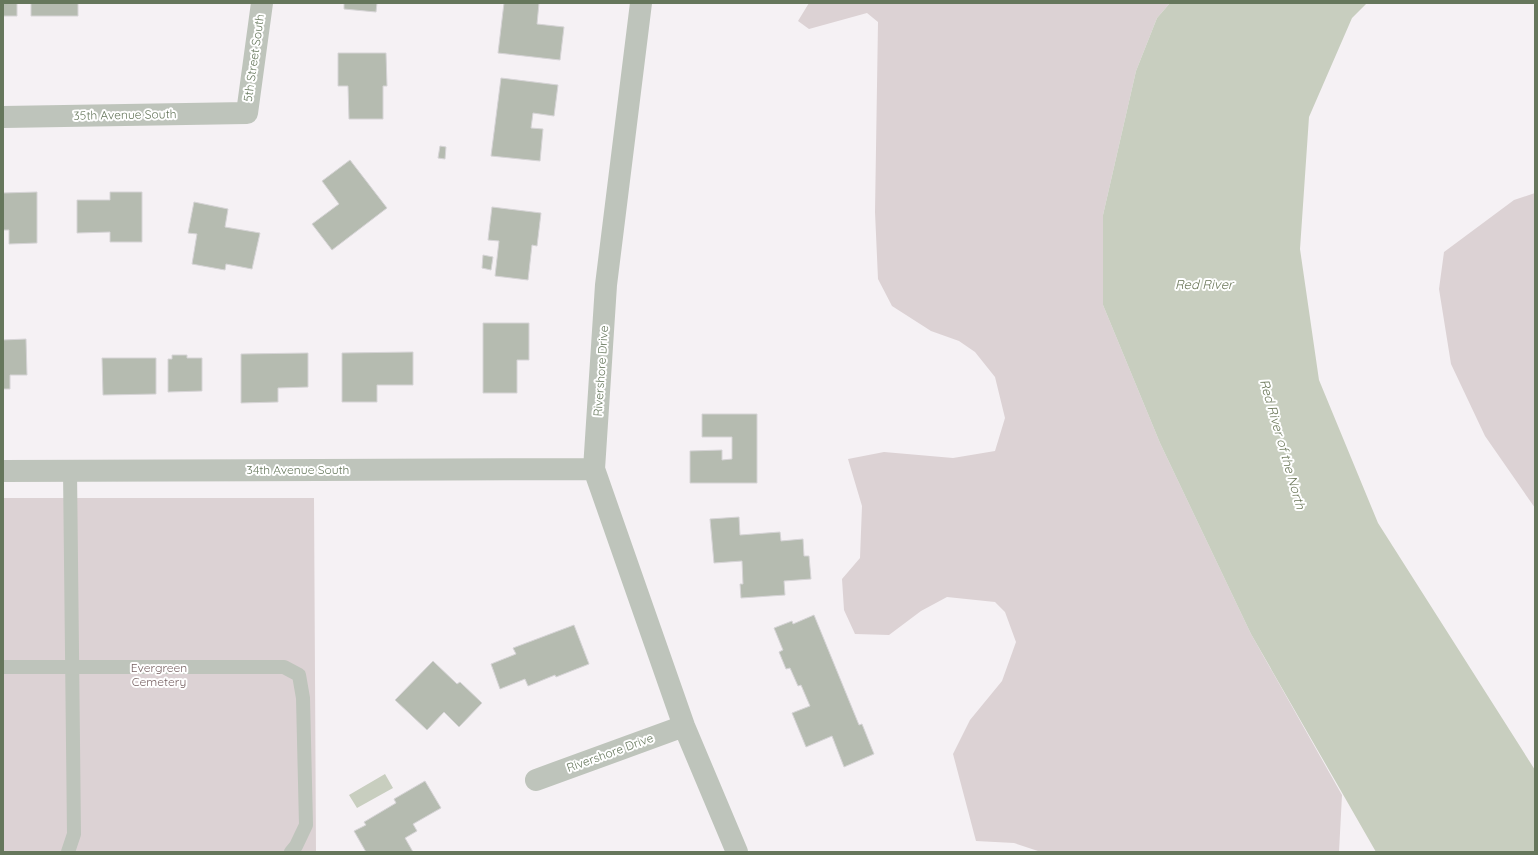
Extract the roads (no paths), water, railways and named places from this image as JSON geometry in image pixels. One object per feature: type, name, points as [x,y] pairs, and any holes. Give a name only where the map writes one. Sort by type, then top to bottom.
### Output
[{"type":"street","name":"5th Street South","points":[[247,113],[262,3]]},
{"type":"street","name":"Rivershore Drive","points":[[641,3],[606,285],[594,469],[684,726],[737,852]]},
{"type":"street","name":"35th Avenue South","points":[[3,117],[247,113]]},
{"type":"street","name":"34th Avenue South","points":[[3,471],[594,469]]},
{"type":"street","name":"Rivershore Drive","points":[[536,780],[684,726]]},
{"type":"lane","points":[[68,852],[74,834],[70,470]]},
{"type":"lane","points":[[3,667],[284,667],[299,675],[303,698],[306,825],[296,846],[291,852]]},
{"type":"water","name":"Red River","points":[[1170,3],[1367,3],[1352,18],[1309,117],[1300,249],[1319,380],[1378,523],[1535,770],[1535,852],[1376,852],[1251,634],[1160,443],[1103,305],[1103,215],[1136,71],[1157,18]]},
{"type":"water","points":[[385,774],[393,788],[357,808],[349,795]]},
{"type":"water label","name":"Red River of the North","points":[[1283,444]]},
{"type":"park label","name":"Evergreen Cemetery","points":[[159,675]]}]
